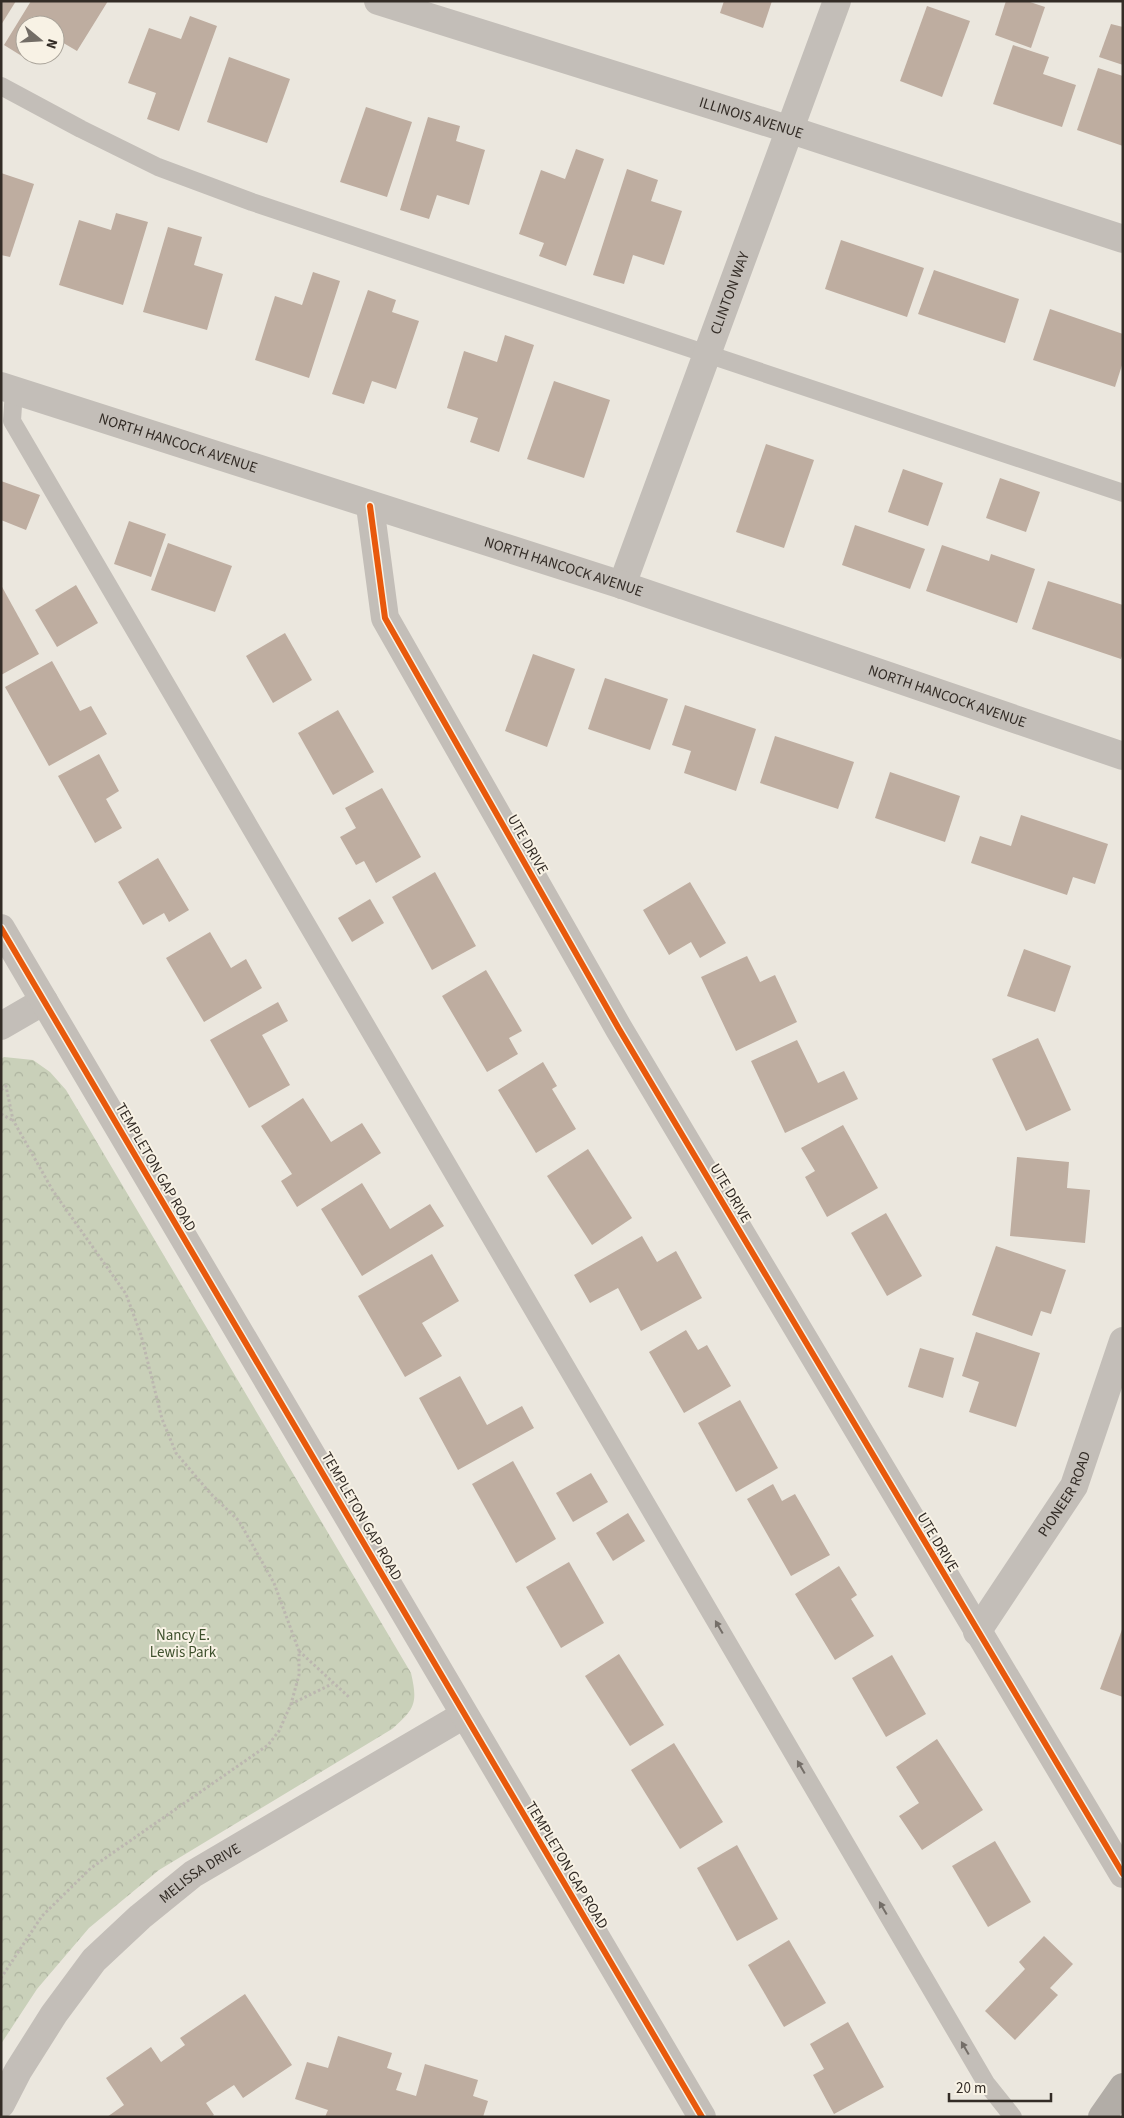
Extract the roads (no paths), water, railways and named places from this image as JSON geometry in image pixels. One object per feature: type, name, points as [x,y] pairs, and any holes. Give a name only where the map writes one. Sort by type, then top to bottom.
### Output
[{"type":"main road","points":[[1102,2117],[1123,2087]]},
{"type":"street","name":"ILLINOIS AVENUE","points":[[378,1],[791,130],[1123,239]]},
{"type":"street","name":"CLINTON WAY","points":[[622,585],[837,1]]},
{"type":"street","name":"NORTH HANCOCK AVENUE","points":[[7,388],[370,506],[622,585],[1123,756]]},
{"type":"street","name":"UTE DRIVE","points":[[370,506],[385,618],[619,1029],[1123,1874]]},
{"type":"street","name":"TEMPLETON GAP ROAD","points":[[1,928],[702,2117]]},
{"type":"street","points":[[1,1026],[44,1001]]},
{"type":"street","name":"PIONEER ROAD","points":[[977,1632],[1074,1486],[1123,1341]]},
{"type":"street","name":"MELISSA DRIVE","points":[[1,2104],[18,2071],[54,2014],[94,1960],[140,1917],[193,1874],[464,1716]]},
{"type":"lane","points":[[1,86],[81,129],[158,167],[262,206],[1123,493]]},
{"type":"lane","points":[[7,388],[12,421],[986,2083],[1013,2117]]},
{"type":"park label","name":"Nancy E. Lewis Park","points":[[183,1644]]}]
